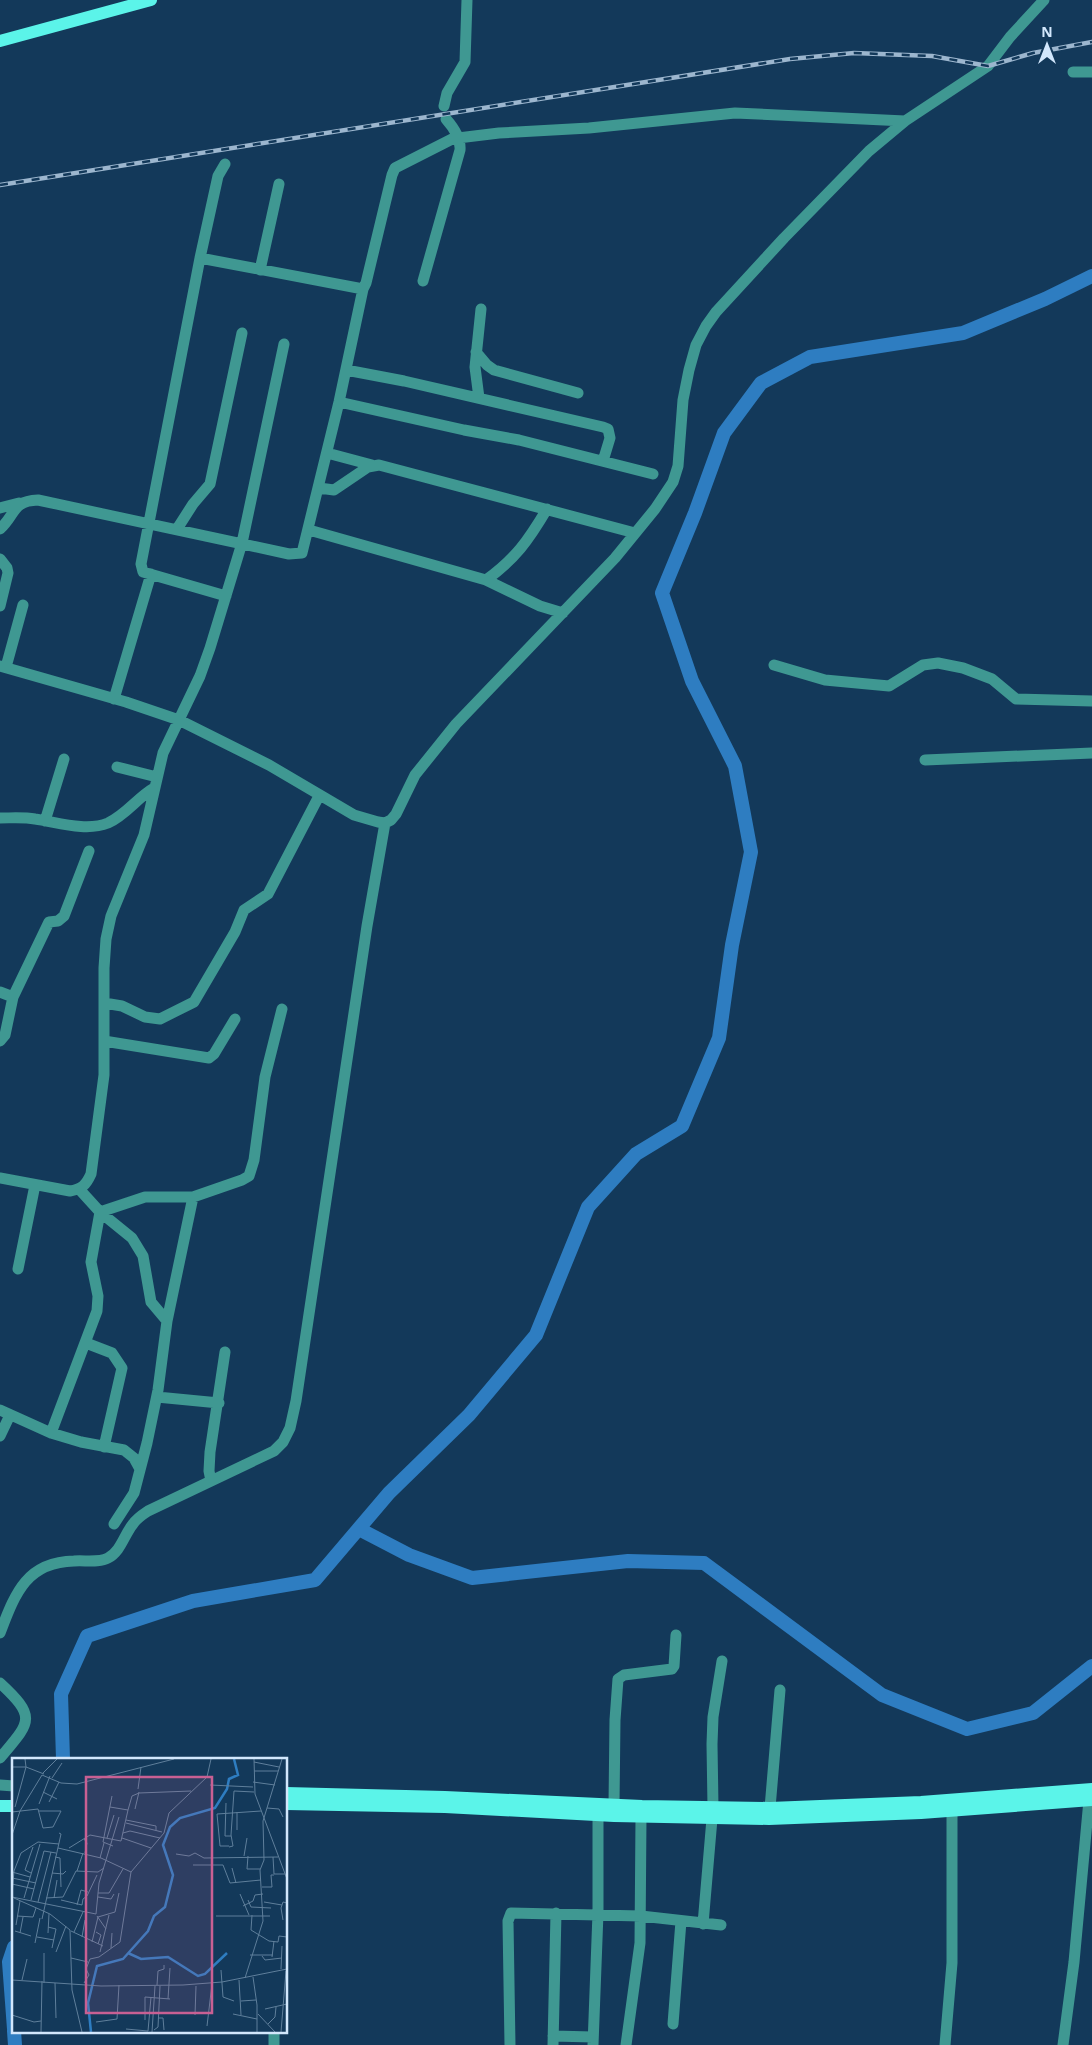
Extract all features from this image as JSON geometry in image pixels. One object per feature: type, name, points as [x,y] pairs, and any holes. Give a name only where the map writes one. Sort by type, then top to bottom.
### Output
[{"type":"main road","points":[[0,41],[151,0]]},
{"type":"main road","points":[[288,1793],[446,1797],[713,1812],[842,1817],[952,1811],[1091,1796]]},
{"type":"main road","points":[[288,1804],[445,1807],[641,1817],[770,1808],[1091,1796]]},
{"type":"street","points":[[444,106],[448,94],[465,62],[467,0]]},
{"type":"street","points":[[0,1633],[5,1606],[27,1580],[45,1565],[59,1561],[106,1559],[116,1553],[132,1525],[144,1514],[274,1451],[282,1442],[290,1428],[301,1372],[340,1102],[385,823],[396,814],[415,775],[460,719],[563,612],[635,533],[655,509],[673,482],[677,472],[683,400],[689,370],[696,346],[706,326],[742,282],[869,151],[906,121],[988,66],[1010,37],[1044,0]]},
{"type":"street","points":[[1073,72],[1092,72]]},
{"type":"street","points":[[0,508],[27,501],[53,502],[298,555],[302,553],[305,548],[328,453],[363,289],[392,174],[395,168],[458,137],[589,128],[735,112],[906,121]]},
{"type":"street","points":[[423,281],[461,146],[458,137],[446,119]]},
{"type":"street","points":[[225,164],[218,176],[200,258],[141,564],[144,572],[226,596]]},
{"type":"street","points":[[260,270],[279,184]]},
{"type":"street","points":[[200,258],[363,289]]},
{"type":"street","points":[[479,398],[475,375],[482,309]]},
{"type":"street","points":[[177,529],[193,504],[210,484],[242,333]]},
{"type":"street","points":[[0,1178],[70,1191],[80,1190],[91,1174],[102,1102],[106,939],[111,916],[144,835],[163,753],[210,648],[226,596],[242,543],[284,344]]},
{"type":"street","points":[[476,352],[494,370],[578,393]]},
{"type":"street","points":[[346,370],[404,381],[608,429],[610,438],[603,461]]},
{"type":"street","points":[[339,402],[464,430],[519,440],[653,474]]},
{"type":"street","points":[[328,453],[635,533]]},
{"type":"street","points":[[319,488],[334,490],[372,465]]},
{"type":"street","points":[[0,529],[19,503]]},
{"type":"street","points":[[486,580],[505,566],[518,552],[528,540],[547,509]]},
{"type":"street","points":[[309,530],[486,580],[540,606],[563,612]]},
{"type":"street","points":[[0,559],[7,568],[8,573],[0,606]]},
{"type":"street","points":[[114,698],[151,574]]},
{"type":"street","points":[[23,605],[3,667],[114,698],[179,720],[269,765],[342,810],[364,820],[385,823]]},
{"type":"street","points":[[774,665],[825,680],[889,686],[923,665],[938,662],[992,678],[1016,699],[1092,701]]},
{"type":"street","points":[[925,760],[1092,753]]},
{"type":"street","points":[[45,821],[64,758]]},
{"type":"street","points":[[117,767],[156,783]]},
{"type":"street","points":[[0,818],[33,818],[84,826],[107,823],[116,818],[156,783]]},
{"type":"street","points":[[104,1003],[122,1006],[145,1017],[160,1019],[194,1002],[235,932],[244,910],[268,894],[319,796]]},
{"type":"street","points":[[0,1041],[5,1035],[14,997],[48,922],[58,921],[64,916],[89,851]]},
{"type":"street","points":[[0,992],[14,997]]},
{"type":"street","points":[[100,1212],[145,1197],[194,1197],[249,1176],[252,1170],[267,1067],[282,1009]]},
{"type":"street","points":[[104,1041],[209,1058],[214,1054],[235,1019]]},
{"type":"street","points":[[18,1269],[35,1185]]},
{"type":"street","points":[[80,1190],[100,1212],[132,1238],[143,1256],[151,1302],[167,1321]]},
{"type":"street","points":[[114,1524],[135,1491],[156,1397],[167,1321],[194,1197]]},
{"type":"street","points":[[51,1433],[97,1311],[98,1296],[91,1262],[100,1212]]},
{"type":"street","points":[[86,1343],[112,1353],[122,1368],[104,1447]]},
{"type":"street","points":[[211,1481],[209,1464],[225,1352]]},
{"type":"street","points":[[156,1397],[219,1403]]},
{"type":"street","points":[[0,1436],[5,1413],[51,1433],[129,1453],[140,1469]]},
{"type":"street","points":[[135,1491],[144,1514]]},
{"type":"street","points":[[614,1805],[615,1720],[618,1679],[624,1676],[672,1670],[674,1666],[676,1635]]},
{"type":"street","points":[[703,1924],[713,1812],[712,1744],[722,1661]]},
{"type":"street","points":[[0,1683],[21,1704],[26,1722],[24,1730],[0,1758]]},
{"type":"street","points":[[770,1808],[780,1690]]},
{"type":"street","points":[[1063,2045],[1074,1962],[1091,1796]]},
{"type":"street","points":[[945,2045],[952,1963],[952,1811]]},
{"type":"street","points":[[556,1913],[553,2040],[593,2041],[598,1913],[598,1815]]},
{"type":"street","points":[[626,2045],[640,1943],[641,1817]]},
{"type":"street","points":[[510,2045],[509,1916],[511,1913],[598,1913],[721,1925]]},
{"type":"street","points":[[673,2024],[681,1921]]},
{"type":"street","points":[[274,2032],[274,2045]]},
{"type":"waterway","points":[[63,1758],[61,1694],[87,1636],[193,1601],[315,1580],[389,1493],[469,1415],[536,1335],[588,1207],[636,1154],[682,1126],[719,1038],[732,945],[751,852],[735,766],[692,681],[662,593],[695,513],[724,433],[761,383],[810,357],[963,333],[1045,299],[1092,276]]},
{"type":"waterway","points":[[359,1529],[409,1555],[472,1578],[628,1561],[704,1563],[882,1695],[967,1729],[1033,1713],[1092,1666]]},
{"type":"waterway","points":[[12,1953],[9,1962],[12,2002]]},
{"type":"waterway","points":[[14,2032],[15,2045]]},
{"type":"railway","points":[[0,185],[790,59],[854,53],[932,56],[988,66],[1033,53],[1092,42]]}]
